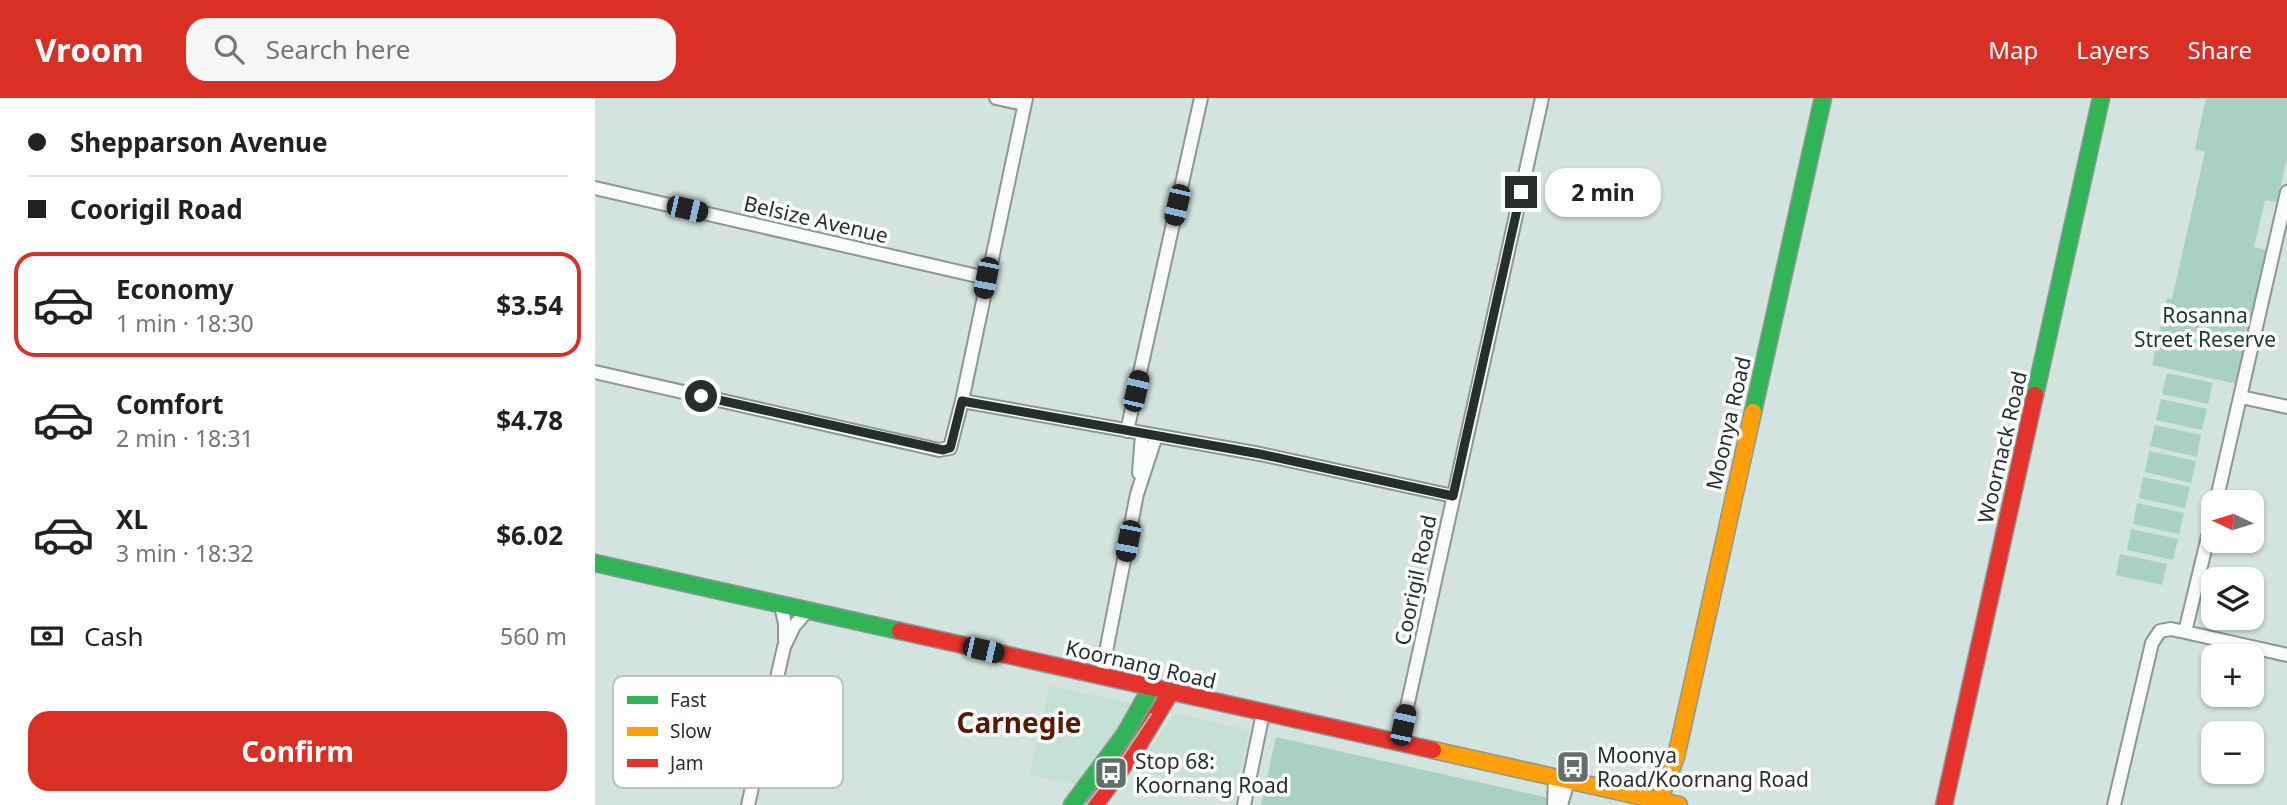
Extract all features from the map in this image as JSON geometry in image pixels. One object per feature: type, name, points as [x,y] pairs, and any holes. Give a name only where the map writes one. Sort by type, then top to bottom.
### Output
[{"type":"street","points":[[595,372],[939,450],[950,448],[1025,101],[996,98]]},
{"type":"street","points":[[1127,431],[1201,98]]},
{"type":"street","name":"Coorigil Road","points":[[1399,743],[1542,98]]},
{"type":"street","name":"Moonya Road","points":[[1670,803],[1675,757],[1823,98]]},
{"type":"street","name":"Woornack Road","points":[[1944,805],[2101,98]]},
{"type":"street","name":"Belsize Avenue","points":[[595,188],[986,278]]},
{"type":"street","points":[[2219,490],[2287,192]]},
{"type":"street","points":[[2241,397],[2287,407]]},
{"type":"street","points":[[962,401],[1260,454],[1453,496]]},
{"type":"street","points":[[1101,677],[1137,494],[1142,434]]},
{"type":"street","points":[[1137,494],[1156,436]]},
{"type":"street","points":[[2185,632],[2204,553]]},
{"type":"street","name":"Koornang Road","points":[[595,563],[1670,803]]},
{"type":"street","points":[[777,676],[784,647],[785,624],[781,605]]},
{"type":"street","points":[[784,647],[794,626],[807,611]]},
{"type":"street","points":[[2114,805],[2153,638],[2160,631],[2166,629],[2185,632],[2287,655]]},
{"type":"street","points":[[1072,805],[1124,736],[1151,688]]},
{"type":"street","points":[[1094,805],[1138,746],[1170,693]]},
{"type":"street","points":[[1244,805],[1263,713]]},
{"type":"street","points":[[1554,805],[1561,779]]},
{"type":"street","points":[[1561,779],[1561,805]]},
{"type":"shaded area","points":[[1050,686],[1129,703],[1131,709],[1077,785],[1030,774]]},
{"type":"shaded area","points":[[1178,714],[1249,730],[1234,794],[1136,771],[1172,717]]},
{"type":"green space","name":"Rosanna Street Reserve","points":[[2206,98],[2287,98],[2287,158],[2277,202],[2265,200],[2254,247],[2266,250],[2237,384],[2152,365],[2167,298],[2172,299],[2205,152],[2195,149]]},
{"type":"green space","points":[[2167,373],[2213,383],[2208,404],[2162,394]]},
{"type":"green space","points":[[2161,399],[2207,409],[2202,430],[2156,420]]},
{"type":"green space","points":[[2155,425],[2201,435],[2197,457],[2150,446]]},
{"type":"green space","points":[[2149,451],[2196,461],[2191,483],[2145,472]]},
{"type":"green space","points":[[2143,477],[2190,487],[2185,508],[2139,498]]},
{"type":"green space","points":[[2137,503],[2184,513],[2179,534],[2133,524]]},
{"type":"green space","points":[[2131,529],[2178,539],[2173,560],[2127,550]]},
{"type":"green space","points":[[2120,554],[2167,564],[2162,585],[2116,575]]},
{"type":"green space","points":[[1276,737],[1545,797],[1551,799],[1551,805],[1261,805]]},
{"type":"tram line","points":[[1086,805],[1151,714]]},
{"type":"traffic: fast","points":[[1753,412],[1823,98]]},
{"type":"traffic: fast","points":[[2035,395],[2101,98]]},
{"type":"traffic: fast","points":[[595,563],[900,631]]},
{"type":"traffic: fast","points":[[1072,805],[1125,734],[1151,688]]},
{"type":"traffic: slow","points":[[1659,801],[1676,757],[1753,412]]},
{"type":"traffic: slow","points":[[1433,750],[1679,805]]},
{"type":"traffic: jam","points":[[1944,805],[2035,395]]},
{"type":"traffic: jam","points":[[900,631],[1433,750]]},
{"type":"traffic: jam","points":[[1095,805],[1138,746],[1170,693]]},
{"type":"place","name":"Moonya Road/Koornang Road","points":[[1573,767]]},
{"type":"place","name":"Stop 68: Koornang Road","points":[[1111,773]]},
{"type":"district","name":"Carnegie","points":[[1019,722]]},
{"type":"route","points":[[701,396],[939,450],[950,448],[962,401],[1260,454],[1453,496],[1521,192]]}]
